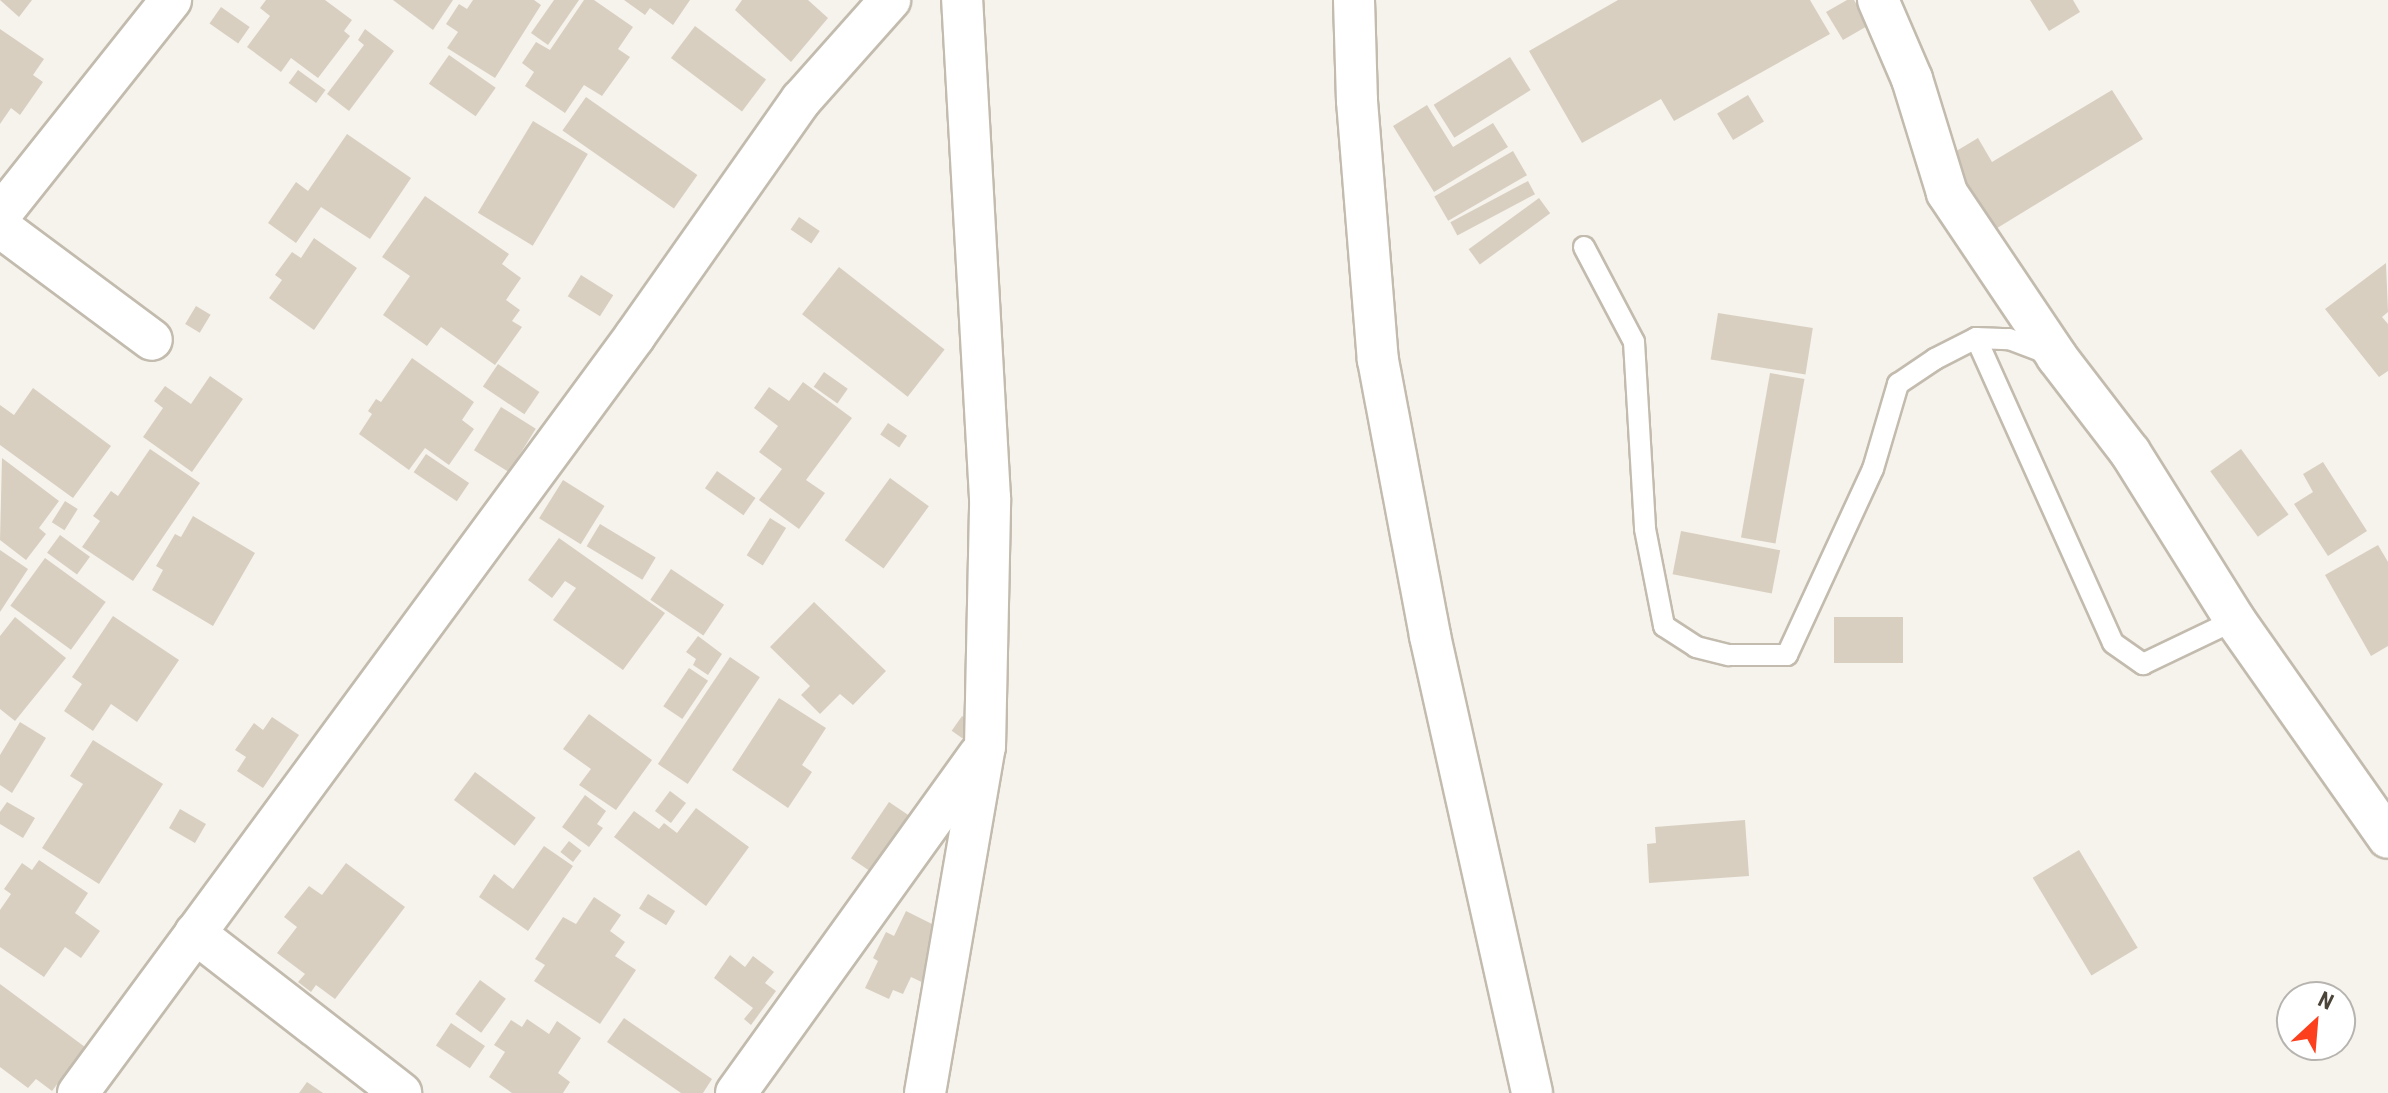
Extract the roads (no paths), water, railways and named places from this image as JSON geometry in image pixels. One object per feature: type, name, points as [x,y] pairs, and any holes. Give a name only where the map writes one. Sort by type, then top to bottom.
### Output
[{"type":"street","points":[[0,215],[171,0]]},
{"type":"street","points":[[78,1093],[635,336],[801,100],[890,0]]},
{"type":"street","points":[[925,1093],[985,747],[990,498],[962,0]]},
{"type":"street","points":[[1354,0],[1357,101],[1378,360],[1430,636],[1532,1093]]},
{"type":"street","points":[[1878,0],[1912,79],[1947,193],[2057,357],[2130,452],[2235,620],[2388,838]]},
{"type":"street","points":[[0,227],[152,340]]},
{"type":"street","points":[[736,1093],[985,747]]},
{"type":"street","points":[[195,933],[401,1093]]},
{"type":"lane","points":[[1584,247],[1634,342],[1645,529],[1664,626],[1696,647],[1718,653],[1787,655],[1873,469],[1898,384],[1935,359],[1976,338],[2009,339],[2057,357]]},
{"type":"lane","points":[[1976,338],[2113,643],[2143,664],[2235,620]]}]
